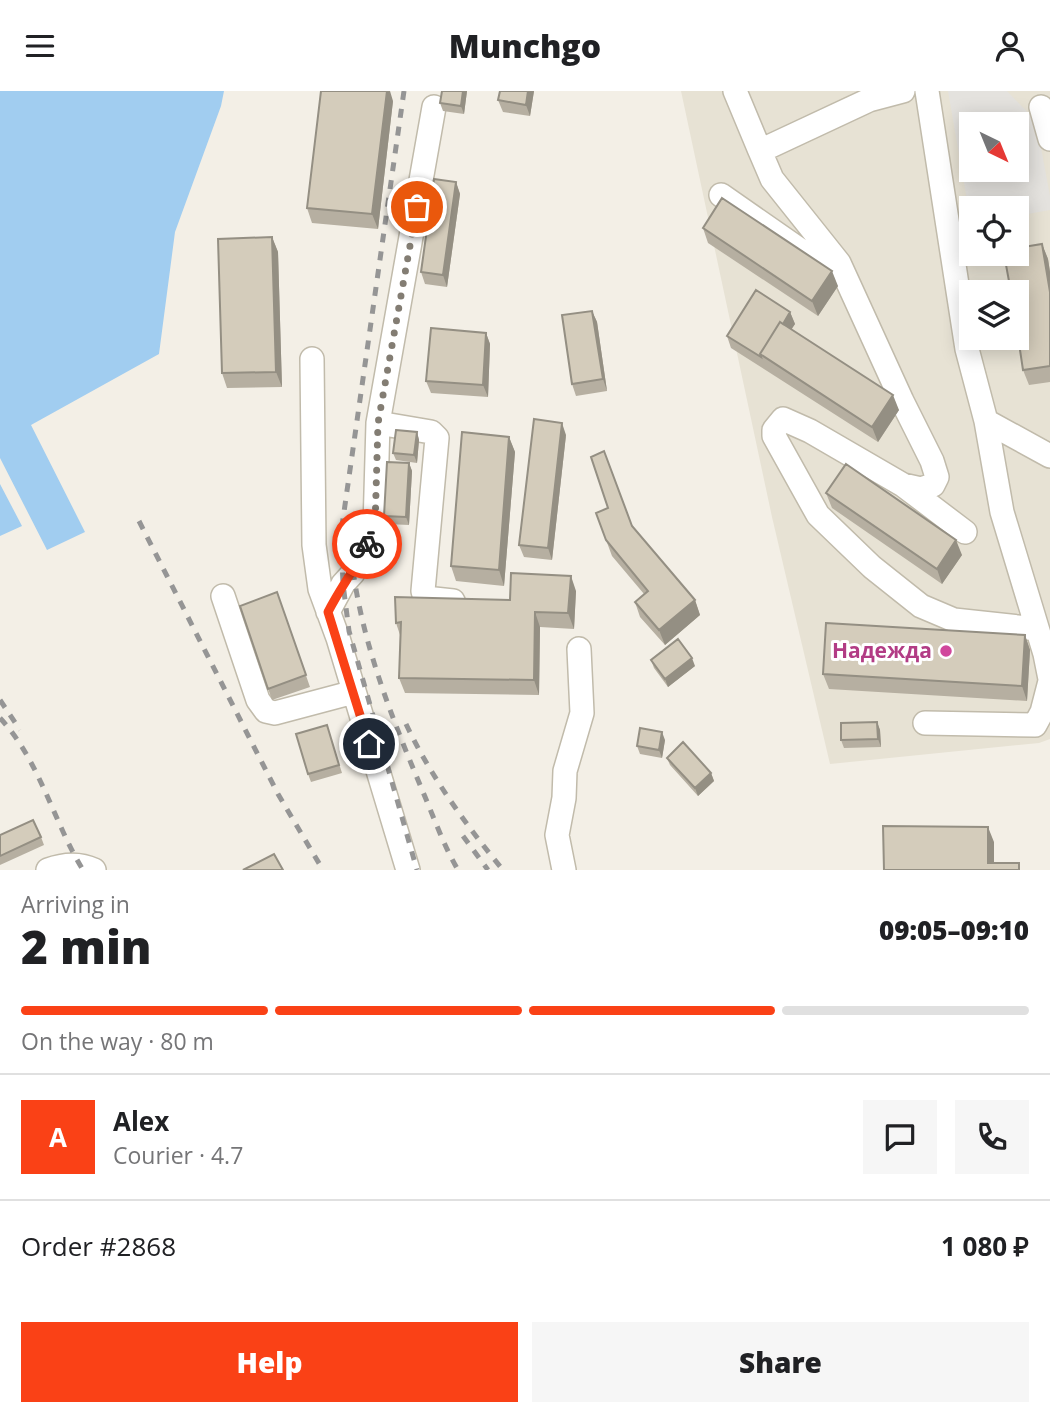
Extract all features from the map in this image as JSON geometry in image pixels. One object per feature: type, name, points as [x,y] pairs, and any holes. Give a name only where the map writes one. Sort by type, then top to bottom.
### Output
[{"type":"street","points":[[735,91],[772,179],[839,264],[932,461],[937,477],[933,485],[921,489],[903,485]]},
{"type":"street","points":[[760,151],[869,100],[903,91]]},
{"type":"street","points":[[925,723],[1035,725],[1042,712],[1050,680],[1002,512],[986,421],[967,349],[927,91]]},
{"type":"street","points":[[1040,104],[1050,139]]},
{"type":"street","points":[[328,612],[343,583],[353,573],[375,527],[378,423],[434,107]]},
{"type":"street","points":[[721,195],[848,283]]},
{"type":"street","points":[[312,359],[314,545],[320,589],[408,870]]},
{"type":"street","points":[[868,380],[902,401]]},
{"type":"street","points":[[965,532],[903,485],[810,431],[783,419],[775,430],[776,443],[818,515],[848,546],[920,606],[954,620],[1037,629]]},
{"type":"street","points":[[986,421],[1050,456]]},
{"type":"street","points":[[378,423],[430,432],[437,438],[423,591],[425,598],[475,603]]},
{"type":"street","points":[[223,596],[258,701],[266,711],[275,713],[354,692]]},
{"type":"street","points":[[564,870],[557,835],[564,798],[565,771],[582,713],[579,649]]},
{"type":"street","points":[[48,870],[63,864],[85,866],[94,870]]},
{"type":"shaded area","points":[[681,91],[1050,91],[1050,739],[1039,743],[830,764],[772,517]]},
{"type":"shaded area","points":[[948,91],[1007,91],[1027,112],[959,112],[959,154]]},
{"type":"shaded area","points":[[1029,114],[1036,121],[1050,196],[1050,210],[1029,214],[1029,196],[966,196],[964,182],[1029,182]]},
{"type":"water","points":[[0,91],[224,91],[175,232],[159,354],[31,425],[85,532],[47,550],[0,458]]},
{"type":"water","points":[[0,484],[22,526],[0,536]]},
{"type":"building","points":[[321,91],[387,91],[372,214],[307,208]]},
{"type":"building","points":[[442,91],[463,91],[461,106],[440,103]]},
{"type":"building","points":[[500,91],[528,91],[526,105],[498,100]]},
{"type":"building","points":[[434,179],[456,182],[443,275],[421,272]]},
{"type":"building","points":[[722,198],[832,271],[812,301],[703,228]]},
{"type":"building","points":[[272,237],[276,372],[222,373],[218,239]]},
{"type":"building","points":[[1042,244],[1050,292],[1050,366],[1023,370],[1020,350],[1029,350],[1029,280],[1009,280],[1006,266],[1029,266],[1029,246]]},
{"type":"building","points":[[756,290],[790,312],[783,324],[780,322],[760,354],[761,357],[727,336]]},
{"type":"building","points":[[592,311],[603,379],[572,384],[562,315]]},
{"type":"building","points":[[780,322],[893,395],[872,427],[760,354]]},
{"type":"building","points":[[431,328],[486,333],[483,385],[426,381]]},
{"type":"building","points":[[534,419],[562,423],[548,548],[519,545]]},
{"type":"building","points":[[396,430],[417,432],[414,455],[393,453]]},
{"type":"building","points":[[462,432],[509,437],[499,570],[451,566]]},
{"type":"building","points":[[604,451],[632,526],[695,600],[659,630],[635,602],[648,591],[606,540],[596,513],[608,508],[591,457]]},
{"type":"building","points":[[387,462],[409,463],[406,517],[384,516]]},
{"type":"building","points":[[846,464],[956,540],[937,569],[826,493]]},
{"type":"building","points":[[511,573],[571,576],[568,613],[535,612],[534,680],[399,678],[401,622],[396,623],[395,597],[510,600]]},
{"type":"building","points":[[277,592],[306,675],[268,689],[240,606]]},
{"type":"building","points":[[826,623],[1025,635],[1022,686],[823,674]]},
{"type":"building","points":[[678,639],[692,658],[665,679],[651,660]]},
{"type":"building","points":[[877,722],[878,739],[841,740],[841,723]]},
{"type":"building","points":[[327,725],[339,765],[308,774],[296,734]]},
{"type":"building","points":[[640,728],[662,732],[659,750],[637,746]]},
{"type":"building","points":[[683,742],[711,773],[695,788],[667,758]]},
{"type":"building","points":[[33,820],[41,837],[0,856],[0,835]]},
{"type":"building","points":[[883,826],[988,827],[988,863],[1019,863],[1019,870],[884,870]]},
{"type":"building","points":[[274,854],[283,870],[243,870]]},
{"type":"railway","points":[[404,91],[341,533],[343,584],[349,631],[417,870]]},
{"type":"railway","points":[[139,521],[278,794],[323,870]]},
{"type":"railway","points":[[351,553],[361,615],[388,705],[458,870]]},
{"type":"railway","points":[[0,700],[20,730]]},
{"type":"railway","points":[[0,718],[26,753],[83,870]]},
{"type":"railway","points":[[406,724],[426,763],[450,800],[503,870]]},
{"type":"railway","points":[[463,836],[488,870]]},
{"type":"way so far","points":[[367,544],[375,527],[378,423],[417,207]]},
{"type":"place","name":"Надежда","points":[[946,651]]},
{"type":"route","points":[[367,544],[353,573],[343,583],[328,612],[369,744]]}]
